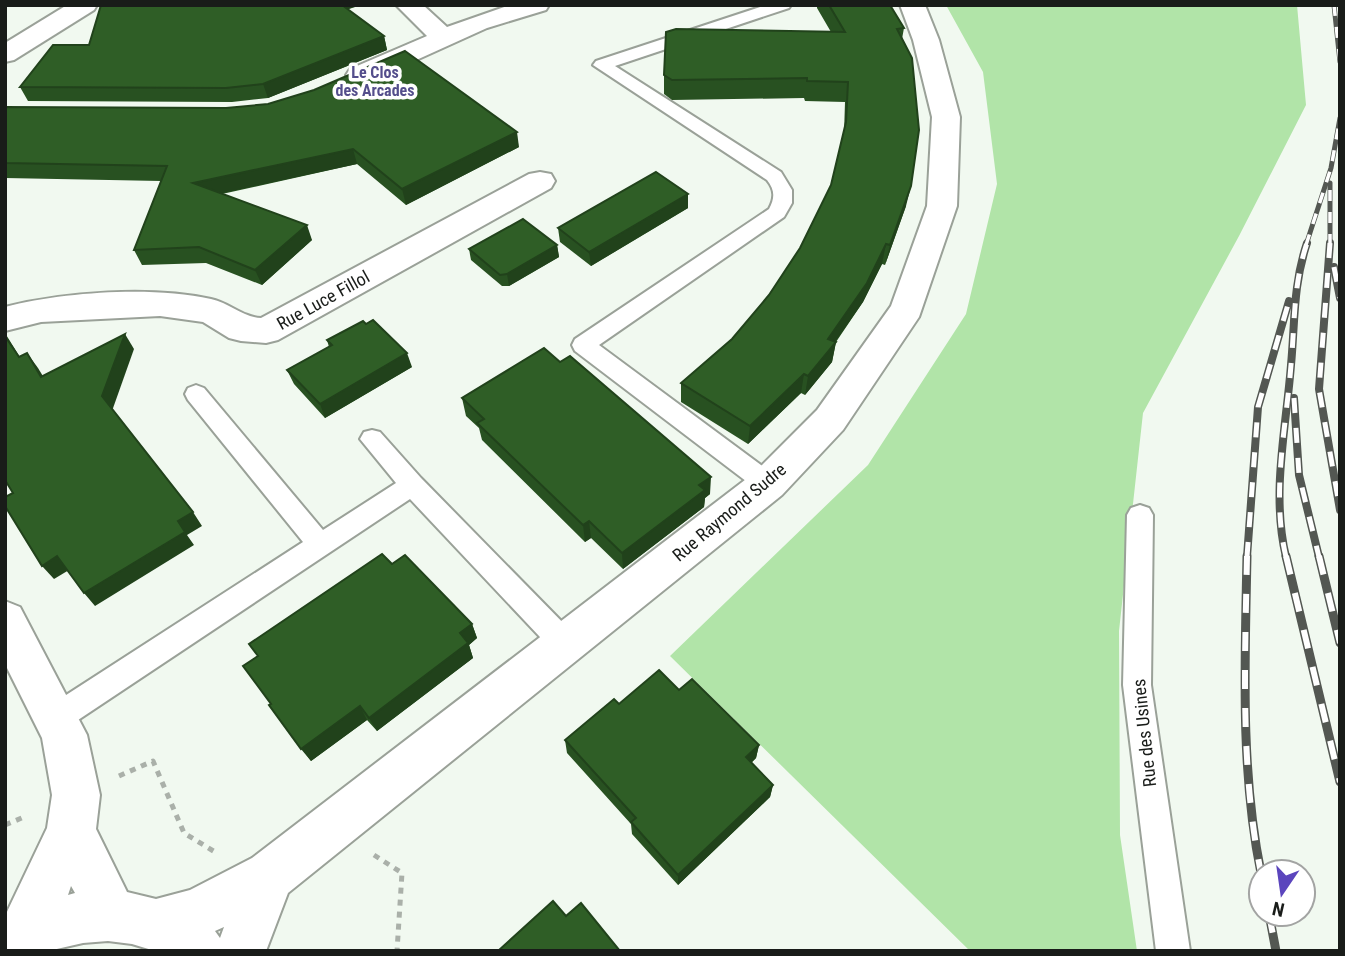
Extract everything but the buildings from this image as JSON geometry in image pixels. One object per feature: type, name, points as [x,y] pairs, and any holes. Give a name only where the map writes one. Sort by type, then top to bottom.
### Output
[{"type":"street","points":[[5,54],[85,5]]},
{"type":"street","points":[[408,5],[445,39]]},
{"type":"street","points":[[333,87],[478,23],[537,5]]},
{"type":"street","name":"Rue Raymond Sudre","points":[[179,937],[196,914],[270,876],[768,484],[830,420],[906,309],[942,206],[946,117],[926,40],[912,5]]},
{"type":"street","name":"Rue Luce Fillol","points":[[5,319],[41,310],[160,304],[211,311],[241,329],[266,331],[540,181]]},
{"type":"street","points":[[5,620],[64,735],[74,813],[111,914]]},
{"type":"street","points":[[15,937],[74,813]]},
{"type":"street","name":"Rue Raymond Sudre","points":[[240,951],[270,876]]},
{"type":"street","points":[[15,937],[69,918],[111,914],[179,937]]},
{"type":"lane","points":[[768,484],[583,345],[777,213],[784,201],[783,187],[774,177],[602,65],[783,5]]},
{"type":"lane","points":[[196,394],[320,544]]},
{"type":"lane","points":[[372,439],[412,485],[565,643]]},
{"type":"lane","points":[[56,718],[412,485]]},
{"type":"lane","name":"Rue des Usines","points":[[1140,515],[1137,685],[1172,951]]},
{"type":"path","points":[[5,825],[74,813],[153,761],[184,833],[223,857]]},
{"type":"path","points":[[332,827],[402,873],[397,951]]},
{"type":"green space","points":[[946,5],[1297,5],[1306,105],[1143,413],[1119,631],[1120,835],[1137,951],[970,951],[670,656],[868,465],[966,314],[997,184],[983,72]]},
{"type":"railway","points":[[1334,5],[1340,62]]},
{"type":"railway","points":[[1306,245],[1331,168],[1340,118]]},
{"type":"railway","points":[[1330,183],[1330,243]]},
{"type":"railway","points":[[1286,557],[1280,509],[1281,461],[1297,289],[1307,243]]},
{"type":"railway","points":[[1330,243],[1319,389],[1340,510]]},
{"type":"railway","points":[[1334,267],[1340,298]]},
{"type":"railway","points":[[1247,557],[1258,407],[1289,301]]},
{"type":"railway","points":[[1294,398],[1299,475],[1319,557]]},
{"type":"railway","points":[[1247,556],[1245,715],[1250,795],[1258,858]]},
{"type":"railway","points":[[1286,556],[1340,782]]},
{"type":"railway","points":[[1319,556],[1340,643]]},
{"type":"railway","points":[[1272,928],[1276,951]]},
{"type":"district","name":"Le Clos des Arcades","points":[[375,81]]}]
